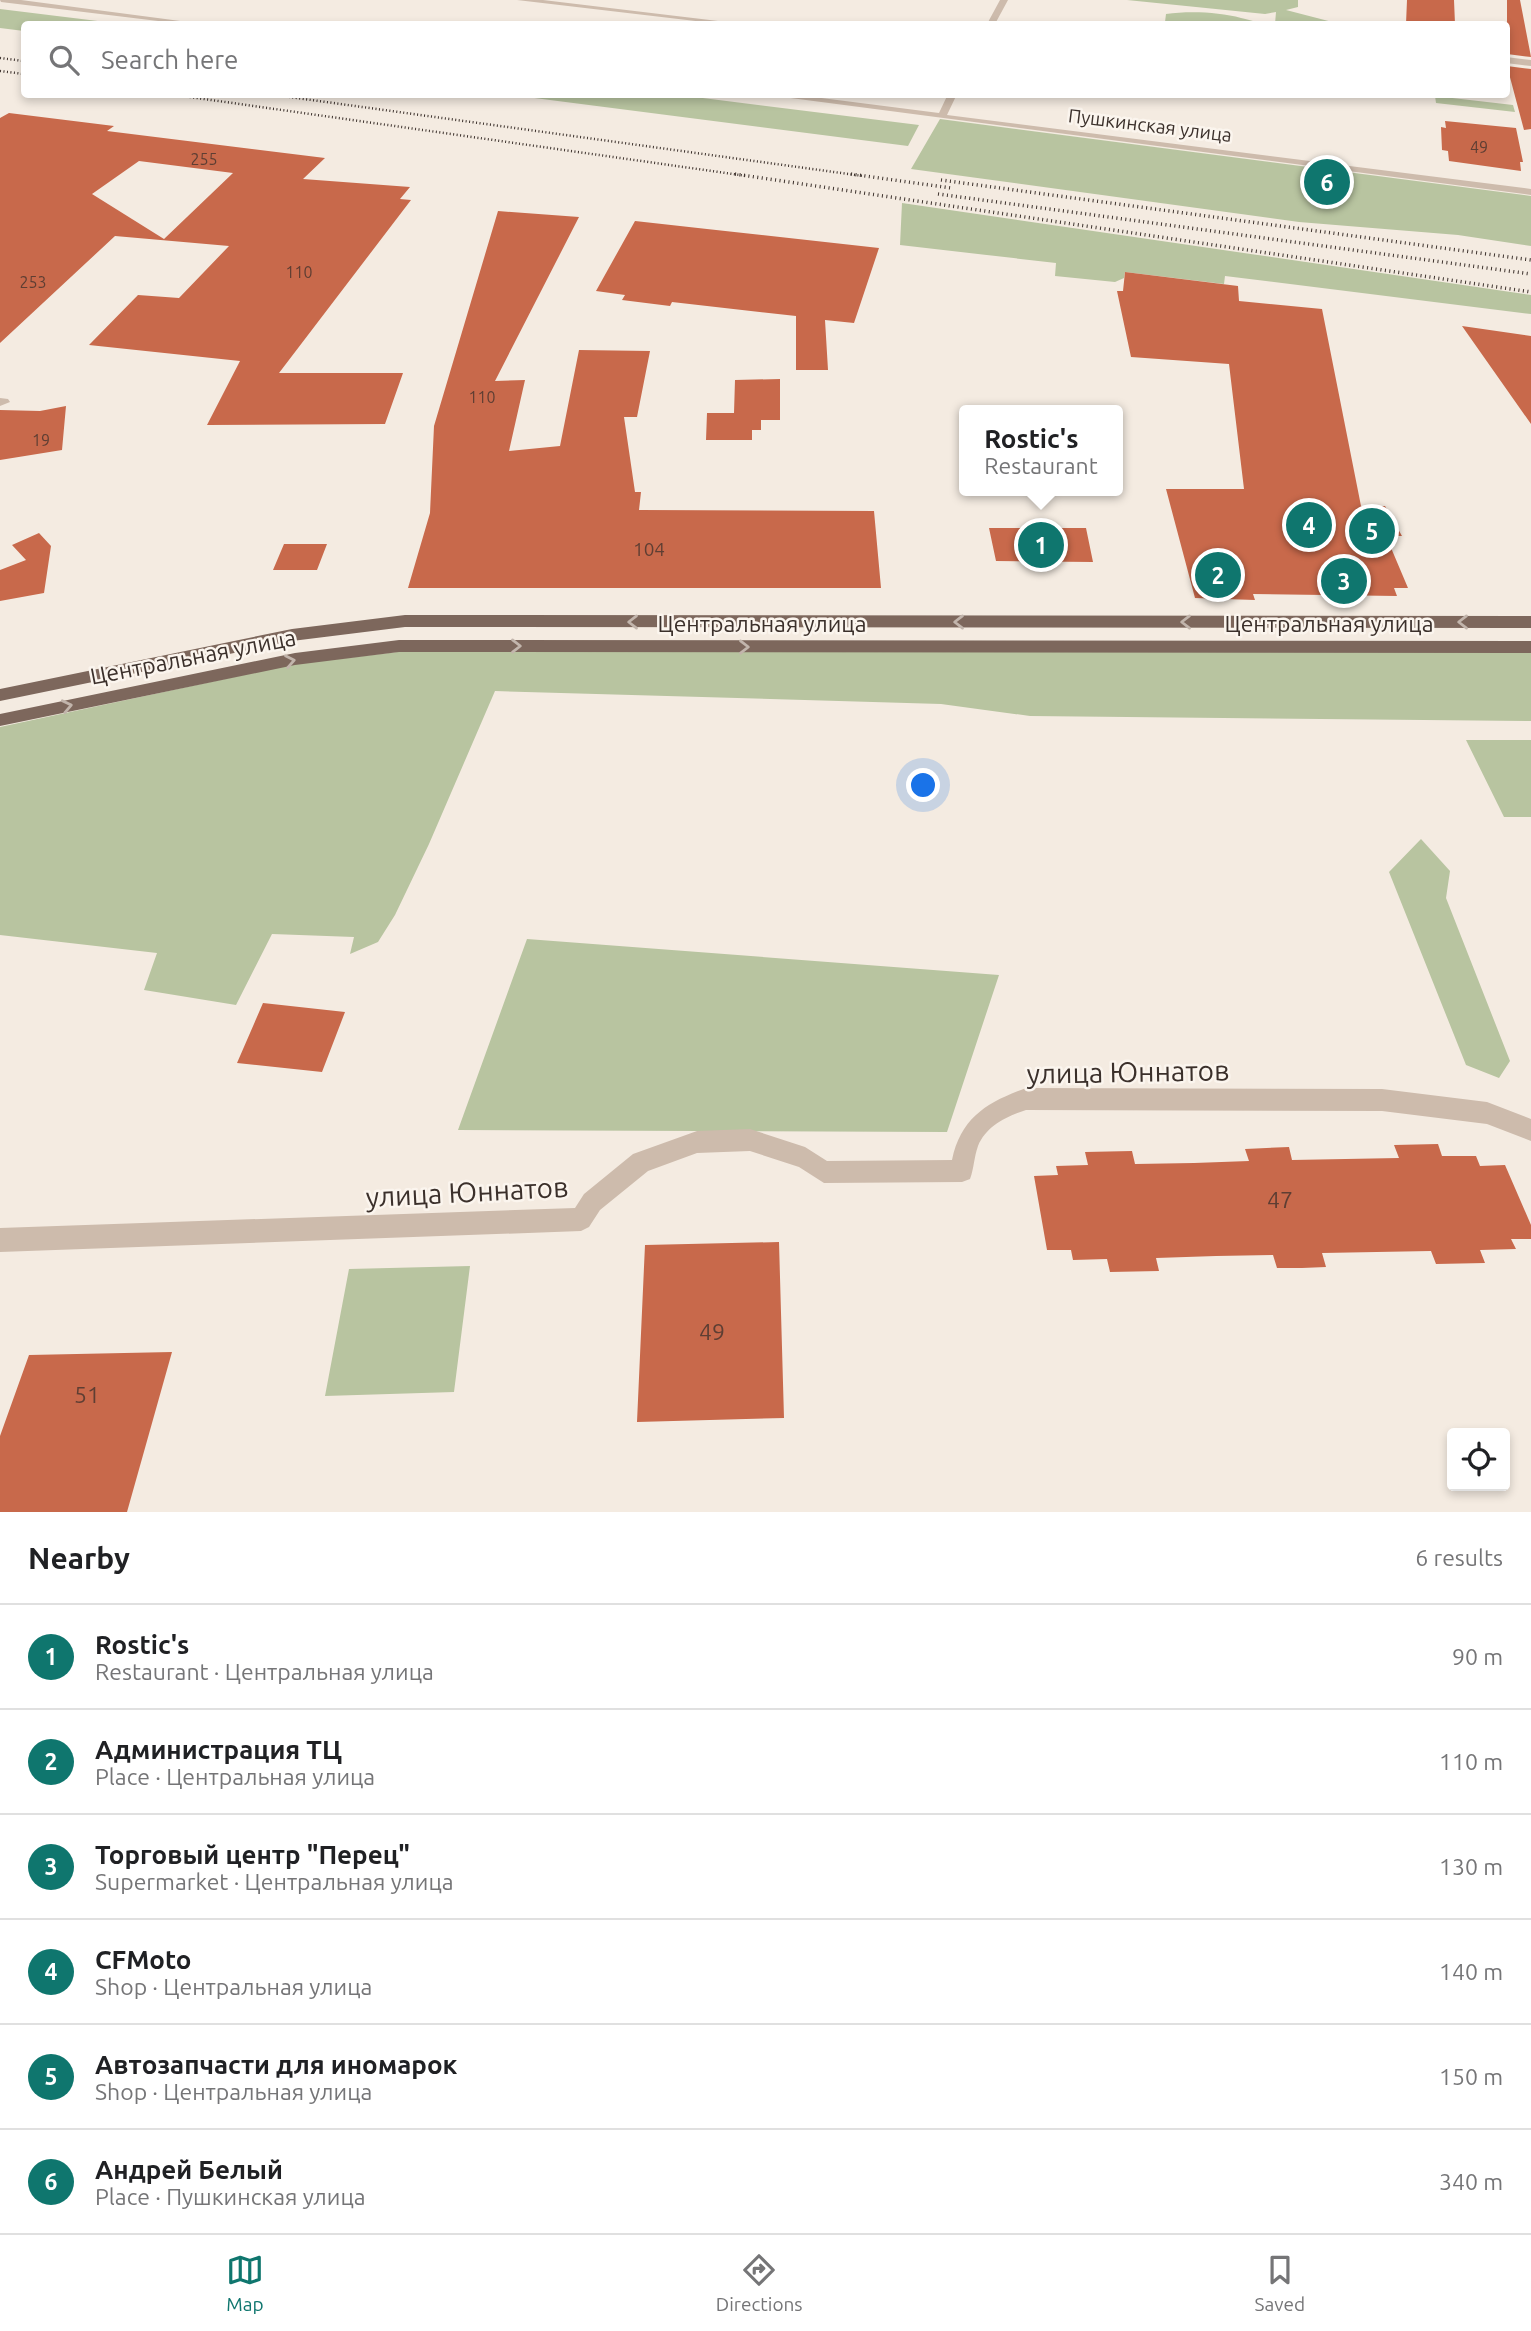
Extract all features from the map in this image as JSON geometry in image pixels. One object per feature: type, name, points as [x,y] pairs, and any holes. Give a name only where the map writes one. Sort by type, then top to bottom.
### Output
[{"type":"main road","name":"Центральная улица","points":[[0,695],[292,635],[405,621],[1531,622]]},
{"type":"main road","name":"Центральная улица","points":[[0,720],[295,659],[399,646],[1531,648]]},
{"type":"street","points":[[1,0],[37,2],[177,21]]},
{"type":"street","points":[[521,0],[712,21]]},
{"type":"street","points":[[993,21],[1004,0]]},
{"type":"street","points":[[1510,60],[1531,63]]},
{"type":"street","name":"Пушкинская улица","points":[[796,98],[1531,192]]},
{"type":"street","points":[[942,116],[951,98]]},
{"type":"street","name":"улица Юннатов","points":[[0,1240],[581,1219],[592,1202],[641,1162],[696,1142],[750,1140],[805,1158],[824,1172],[962,1171],[964,1152],[972,1132],[983,1118],[997,1108],[1026,1099],[1382,1100],[1487,1114],[1531,1130]]},
{"type":"green space","points":[[1127,0],[1298,0],[1298,7],[1286,10],[1328,21],[1275,21],[1276,12],[1265,14]]},
{"type":"green space","points":[[0,9],[98,21],[21,21],[21,31],[0,28]]},
{"type":"green space","points":[[1166,14],[1223,14],[1253,21],[1165,21]]},
{"type":"green space","points":[[534,98],[703,98],[919,125],[908,146]]},
{"type":"green space","points":[[1435,98],[1452,98],[1513,105],[1515,112],[1436,103]]},
{"type":"green space","points":[[940,119],[1531,196],[1531,246],[1458,235],[1299,222],[911,169]]},
{"type":"green space","points":[[902,203],[1531,295],[1531,314],[1225,276],[1224,284],[1125,272],[1124,278],[1115,282],[1055,276],[1056,263],[900,245]]},
{"type":"green space","points":[[397,652],[1531,652],[1531,721],[1030,716],[941,704],[495,691],[429,844],[395,915],[378,942],[350,954],[354,937],[272,934],[236,1005],[144,990],[157,953],[0,935],[0,727],[295,664]]},
{"type":"green space","points":[[1466,740],[1531,740],[1531,817],[1504,817]]},
{"type":"green space","points":[[1421,839],[1450,871],[1446,898],[1510,1061],[1499,1078],[1466,1065],[1389,872]]},
{"type":"green space","points":[[527,939],[999,975],[947,1132],[458,1130]]},
{"type":"green space","points":[[470,1266],[454,1392],[325,1396],[349,1269]]},
{"type":"building","points":[[1407,0],[1454,0],[1455,21],[1406,21]]},
{"type":"building","points":[[1507,0],[1520,0],[1531,57],[1510,54],[1510,21],[1507,21]]},
{"type":"building","points":[[1510,66],[1531,69],[1531,129],[1524,130],[1510,77]]},
{"type":"building","points":[[9,113],[114,126],[107,131],[325,158],[303,179],[410,187],[400,199],[411,200],[279,373],[403,373],[385,424],[207,425],[240,361],[89,345],[138,295],[179,298],[229,246],[115,236],[0,343],[0,118]],"holes":[[[139,161],[233,173],[164,239],[92,194]]]},
{"type":"building","points":[[1445,121],[1516,128],[1523,162],[1520,162],[1521,171],[1449,161],[1448,151],[1442,150],[1441,127],[1446,128]]},
{"type":"building","points":[[498,211],[579,217],[495,381],[525,380],[509,451],[560,446],[579,350],[650,351],[637,417],[624,417],[635,492],[641,492],[639,510],[874,511],[881,588],[408,588],[430,513],[434,426]]},
{"type":"building","points":[[635,221],[879,248],[854,323],[825,320],[828,370],[796,370],[796,316],[672,302],[670,306],[622,300],[625,295],[596,291]]},
{"type":"building","points":[[1125,272],[1238,286],[1239,301],[1322,309],[1361,506],[1385,506],[1402,536],[1386,536],[1408,588],[1394,588],[1397,596],[1253,594],[1255,600],[1195,598],[1166,489],[1244,489],[1229,364],[1131,357],[1117,291],[1123,291]]},
{"type":"building","points":[[1462,326],[1531,336],[1531,424]]},
{"type":"building","points":[[780,379],[780,420],[761,420],[761,430],[752,430],[752,440],[706,440],[707,413],[734,413],[735,380]]},
{"type":"building","points":[[66,406],[62,450],[0,460],[0,410],[40,411]]},
{"type":"building","points":[[989,528],[1086,528],[1093,562],[996,561]]},
{"type":"building","points":[[39,533],[51,546],[44,593],[0,601],[0,570],[26,560],[12,545]]},
{"type":"building","points":[[284,544],[327,544],[317,570],[273,570]]},
{"type":"building","points":[[263,1003],[345,1012],[322,1072],[237,1063]]},
{"type":"building","points":[[1438,1144],[1442,1156],[1476,1156],[1480,1166],[1505,1165],[1531,1225],[1531,1239],[1511,1239],[1516,1249],[1480,1250],[1485,1263],[1436,1264],[1431,1251],[1322,1253],[1326,1267],[1277,1268],[1273,1255],[1216,1256],[1156,1258],[1159,1271],[1110,1272],[1107,1259],[1073,1260],[1071,1250],[1047,1250],[1034,1176],[1058,1175],[1056,1166],[1088,1165],[1085,1152],[1132,1151],[1135,1164],[1194,1163],[1249,1161],[1245,1149],[1289,1147],[1292,1160],[1399,1158],[1394,1145]]},
{"type":"building","points":[[779,1242],[784,1418],[637,1422],[645,1245]]},
{"type":"building","points":[[172,1352],[127,1512],[0,1512],[0,1436],[29,1355]]},
{"type":"railway","points":[[0,58],[21,61]]},
{"type":"railway","points":[[0,71],[21,74]]},
{"type":"railway","points":[[197,98],[747,176]]},
{"type":"railway","points":[[297,98],[863,176]]},
{"type":"railway","points":[[735,174],[1531,292]]},
{"type":"railway","points":[[851,174],[951,188]]},
{"type":"railway","points":[[941,180],[1531,260]]},
{"type":"railway","points":[[938,194],[1531,274]]},
{"type":"place","name":"Андрей Белый","points":[[1327,182]]},
{"type":"place","name":"CFMoto","points":[[1309,525]]},
{"type":"place","name":"Автозапчасти для иномарок","points":[[1372,531]]},
{"type":"place","name":"Rostic's","points":[[1041,545]]},
{"type":"place","name":"Администрация ТЦ","points":[[1218,575]]},
{"type":"place","name":"Торговый центр \"Перец\"","points":[[1344,581]]}]
